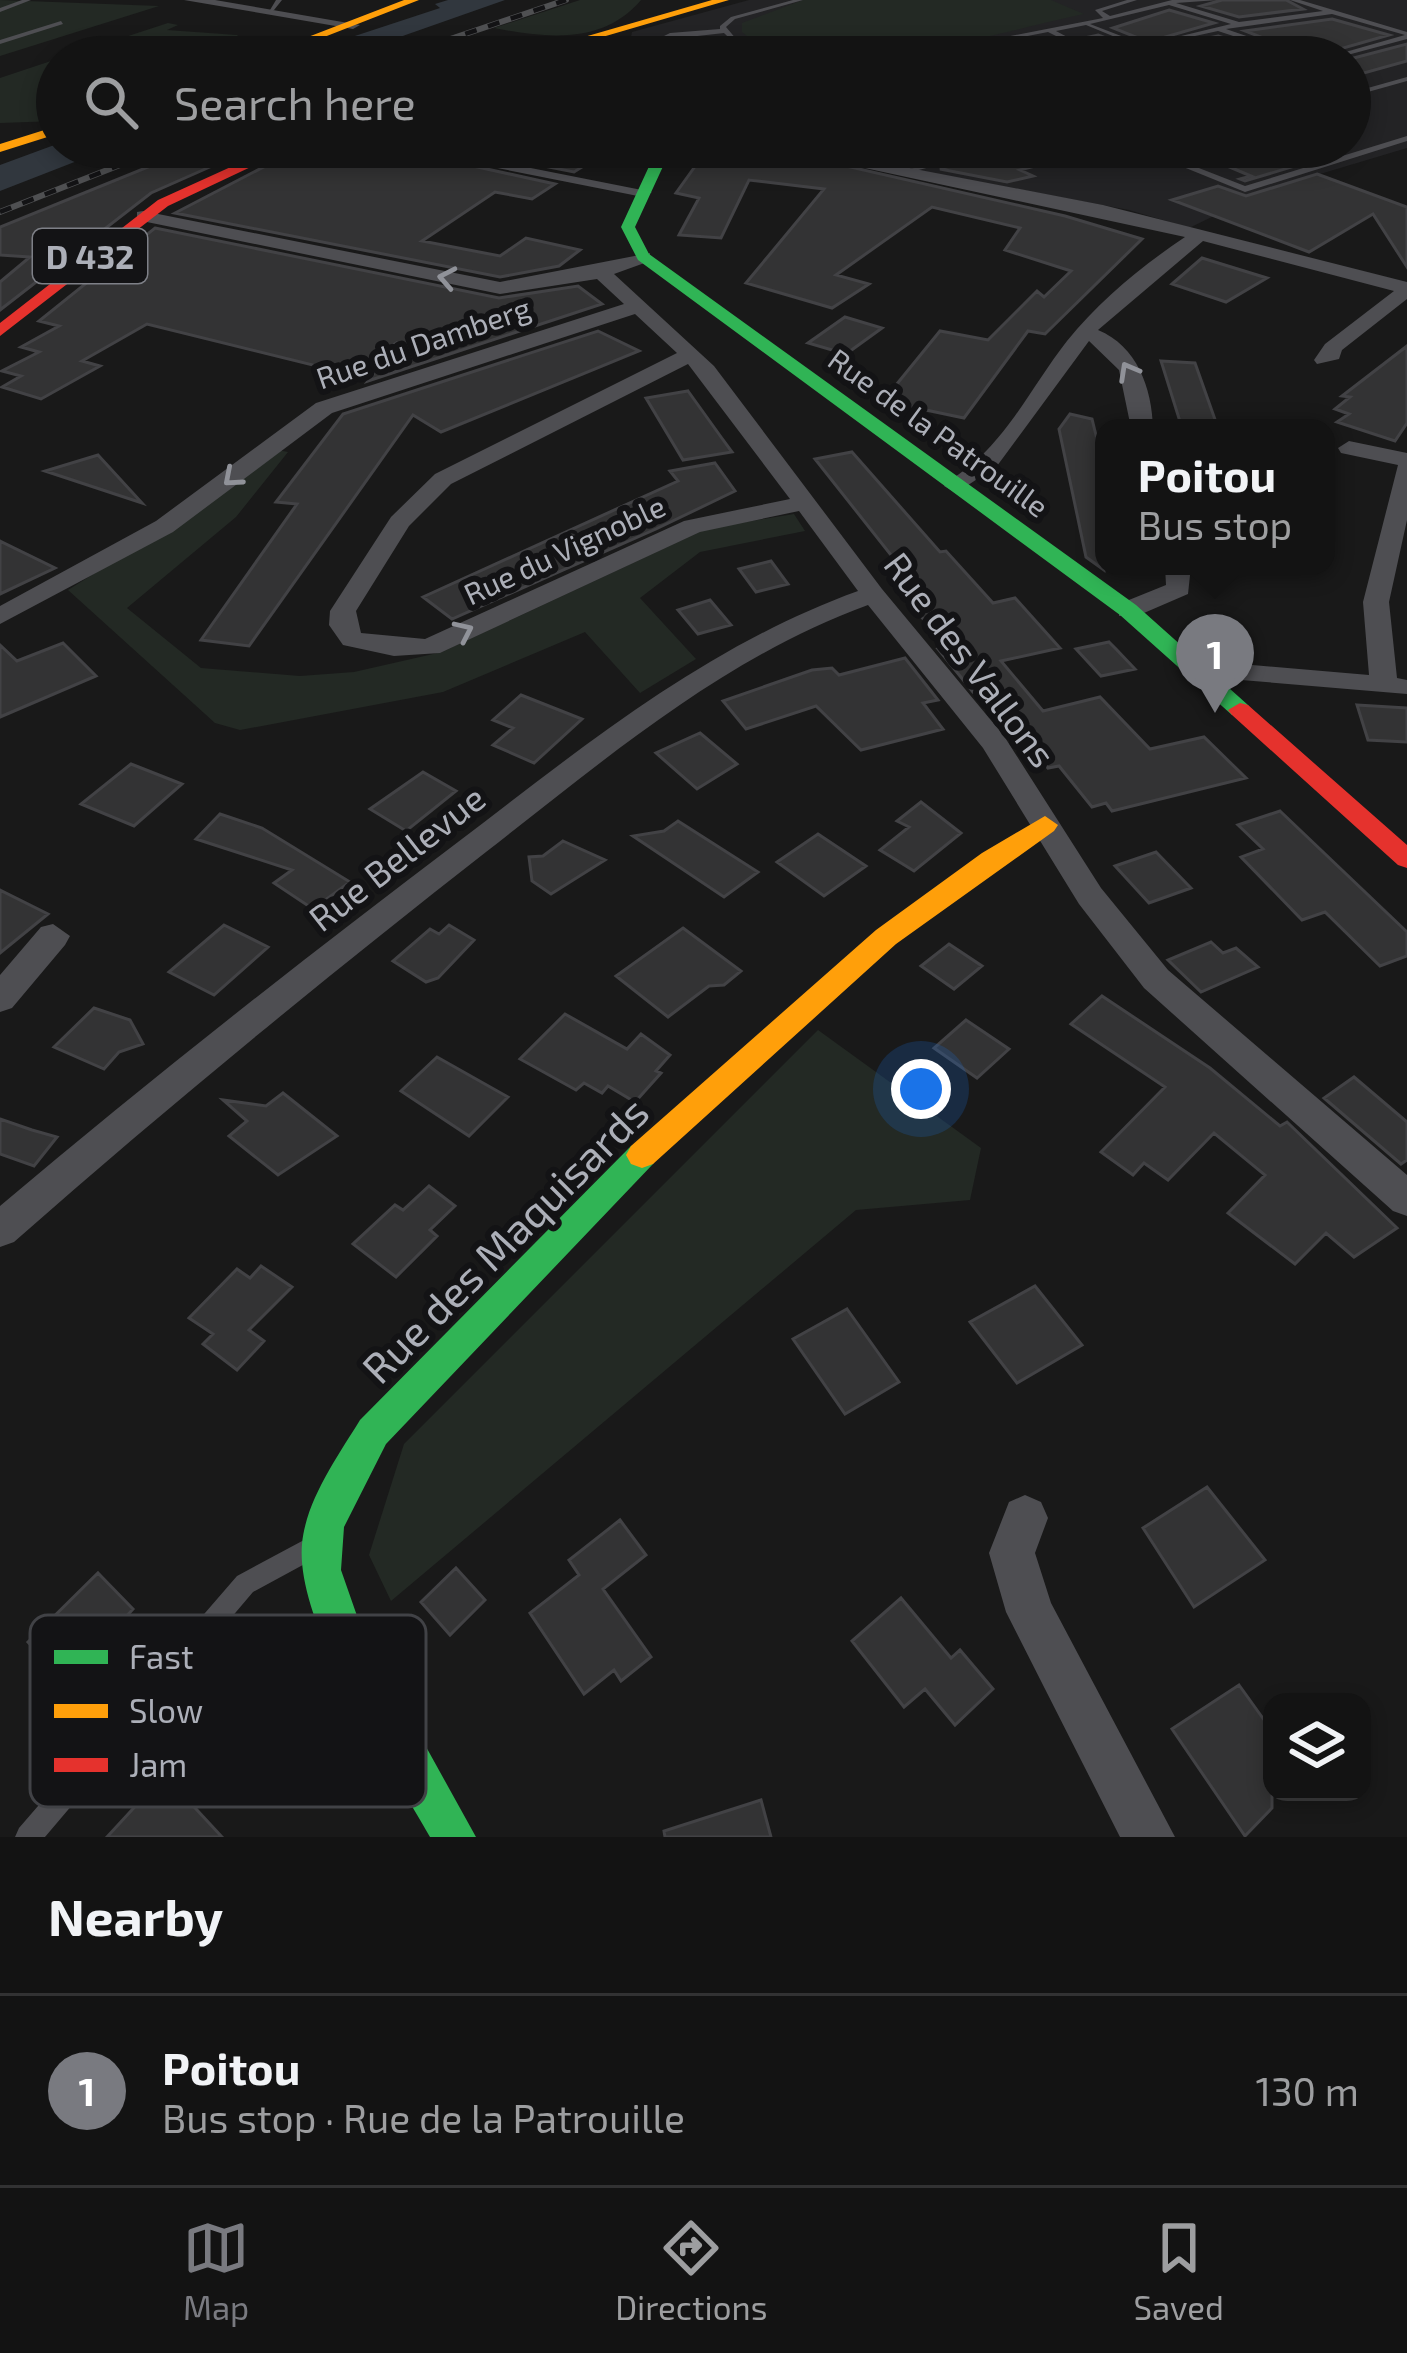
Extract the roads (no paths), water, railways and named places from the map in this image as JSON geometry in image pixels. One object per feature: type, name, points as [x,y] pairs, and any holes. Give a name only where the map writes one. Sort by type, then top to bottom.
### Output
[{"type":"street","points":[[190,0],[275,5],[353,25]]},
{"type":"street","points":[[322,36],[414,0]]},
{"type":"street","points":[[627,36],[724,0]]},
{"type":"street","points":[[0,148],[36,137]]},
{"type":"street","name":"D 432","points":[[0,332],[143,217],[187,189],[236,168]]},
{"type":"street","points":[[513,168],[643,192]]},
{"type":"street","points":[[143,217],[500,288],[603,272],[643,257],[628,226],[655,168]]},
{"type":"street","points":[[890,168],[1201,234],[1407,289]]},
{"type":"street","points":[[956,486],[988,467],[1085,332],[1135,283],[1201,234]]},
{"type":"street","name":"Rue de la Patrouille","points":[[643,257],[1128,610],[1407,859]]},
{"type":"street","points":[[1333,270],[1400,263]]},
{"type":"street","name":"Rue des Vallons","points":[[603,272],[692,354],[872,594],[994,743],[1090,896],[1156,979],[1407,1198]]},
{"type":"street","points":[[1324,360],[1407,289]]},
{"type":"street","name":"Rue du Damberg","points":[[0,616],[189,510],[283,434],[324,408],[636,307]]},
{"type":"street","points":[[1085,332],[1113,347],[1127,364],[1137,387],[1141,419]]},
{"type":"street","name":"Rue du Vignoble","points":[[692,354],[443,479],[400,522],[343,611],[342,626],[352,639],[394,648],[430,647],[693,526],[805,503]]},
{"type":"street","points":[[1208,677],[1241,672],[1396,686],[1376,602],[1407,464],[1349,448]]},
{"type":"street","points":[[1128,610],[1179,589],[1178,575]]},
{"type":"street","name":"Rue Bellevue","points":[[0,1230],[272,1003],[630,726],[733,657],[872,594]]},
{"type":"street","name":"Rue des Maquisards","points":[[320,1544],[343,1482],[373,1432],[589,1204],[768,1038],[991,857],[1045,825]]},
{"type":"street","points":[[0,999],[53,936]]},
{"type":"street","points":[[1024,1518],[1012,1553],[1030,1612],[1148,1837]]},
{"type":"street","points":[[320,1544],[323,1583],[336,1615]]},
{"type":"street","points":[[426,1787],[454,1837]]},
{"type":"lane","points":[[0,10],[28,0]]},
{"type":"lane","points":[[722,31],[733,18],[800,0]]},
{"type":"lane","points":[[1110,19],[1097,11],[1134,0]]},
{"type":"lane","points":[[1158,0],[1215,0]]},
{"type":"lane","points":[[1293,0],[1407,36]]},
{"type":"lane","points":[[1008,36],[1110,19],[1175,2],[1238,24]]},
{"type":"lane","points":[[1188,36],[1238,24],[1332,12]]},
{"type":"lane","points":[[0,42],[61,23]]},
{"type":"lane","points":[[1082,24],[1116,36]]},
{"type":"lane","points":[[1046,28],[1061,36]]},
{"type":"lane","points":[[1217,29],[1239,36]]},
{"type":"lane","points":[[680,36],[722,31],[733,36]]},
{"type":"lane","points":[[1371,46],[1407,36]]},
{"type":"lane","points":[[1371,88],[1407,79]]},
{"type":"lane","points":[[1371,149],[1407,137]]},
{"type":"lane","points":[[907,171],[919,168]]},
{"type":"lane","points":[[1194,168],[1245,189],[1310,168]]},
{"type":"lane","points":[[218,1615],[245,1584],[320,1544]]},
{"type":"lane","points":[[28,1837],[54,1807]]},
{"type":"railway","points":[[459,36],[566,0]]},
{"type":"railway","points":[[0,212],[112,168]]},
{"type":"place","name":"Poitou","points":[[1215,713]]}]
